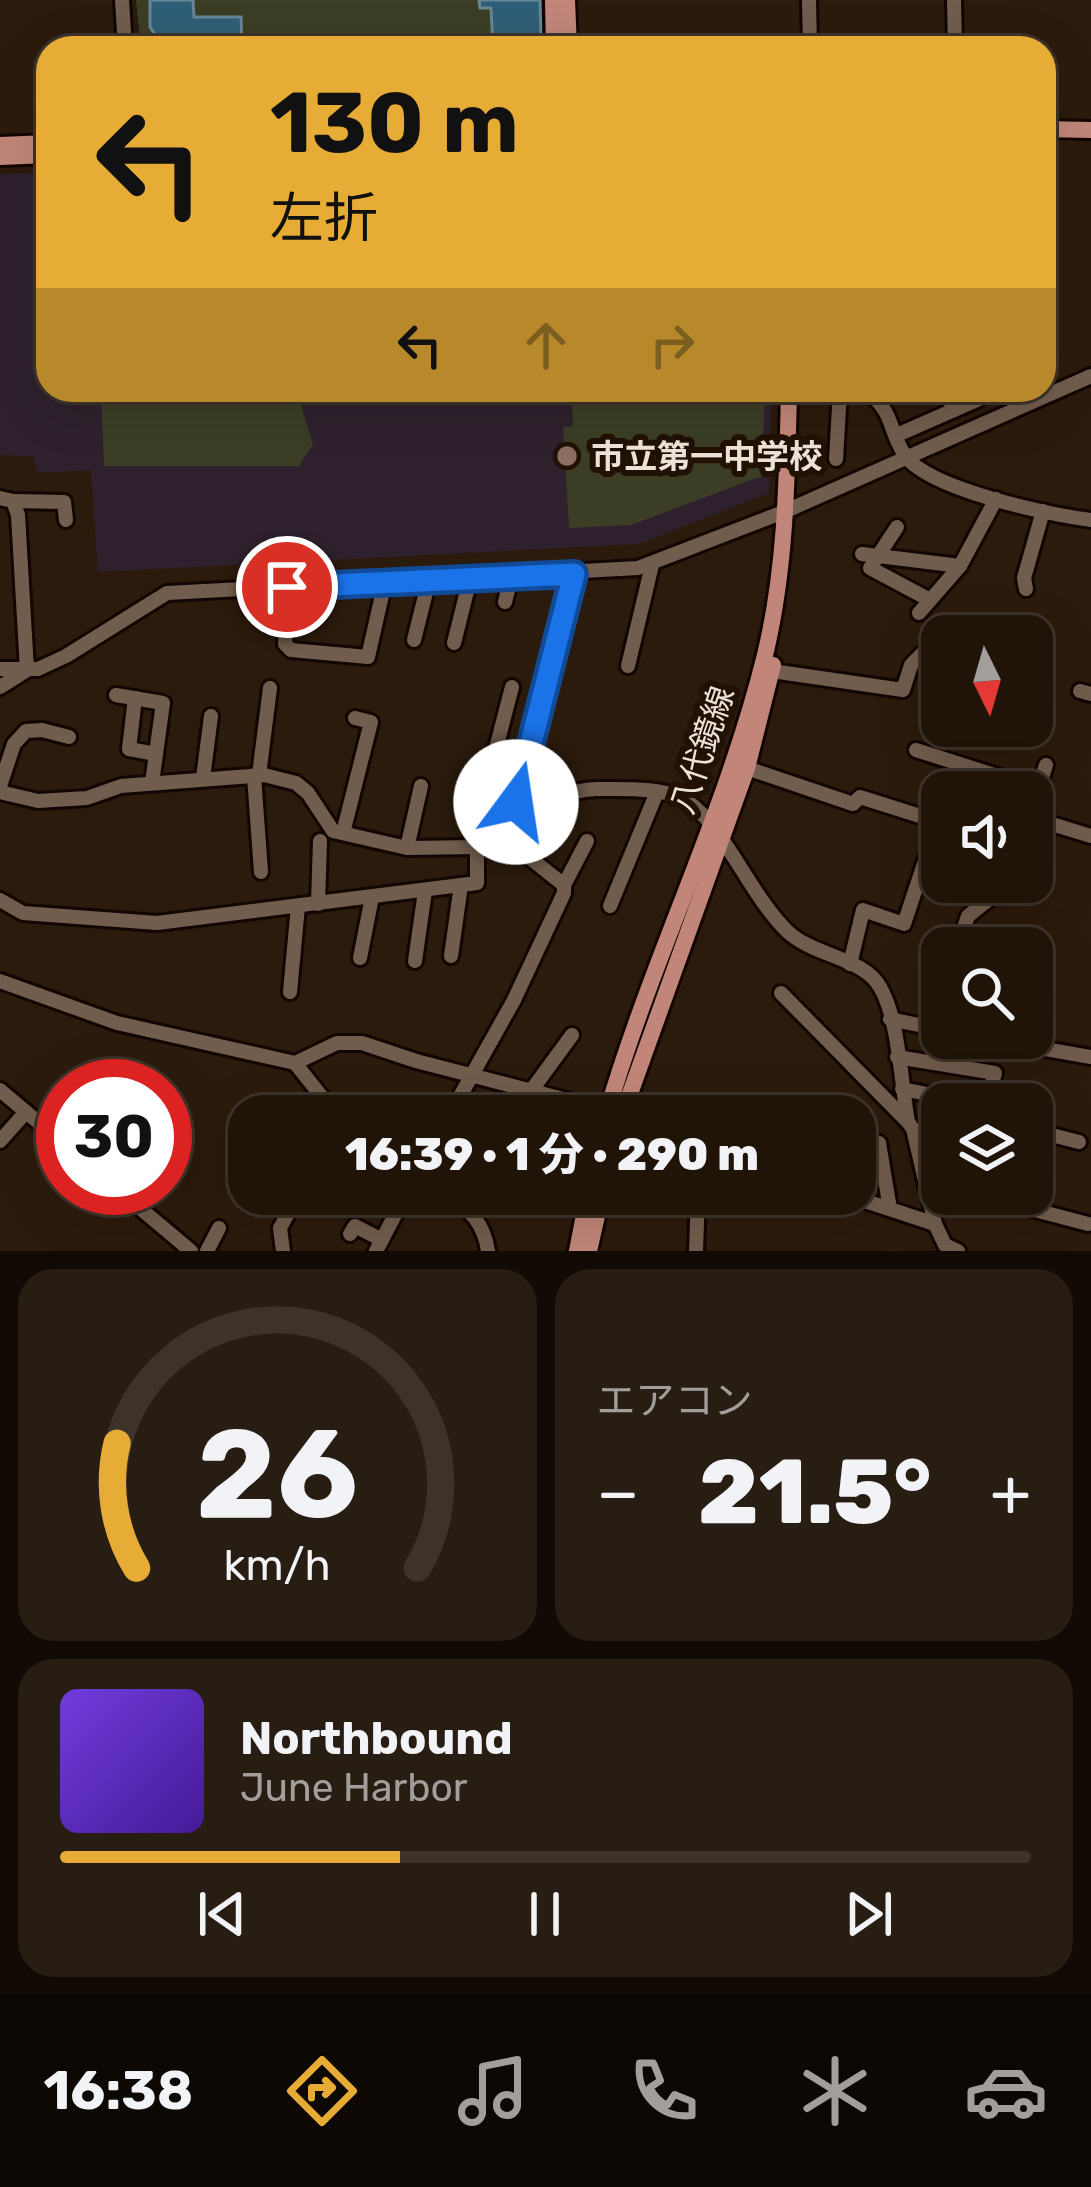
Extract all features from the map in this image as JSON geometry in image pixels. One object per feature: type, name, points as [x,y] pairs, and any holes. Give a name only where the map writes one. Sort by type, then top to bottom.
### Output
[{"type":"main road","points":[[553,0],[554,36]]},
{"type":"main road","points":[[567,0],[568,36]]},
{"type":"main road","points":[[1056,129],[1091,130]]},
{"type":"main road","points":[[1056,139],[1091,140]]},
{"type":"main road","points":[[0,145],[36,144]]},
{"type":"main road","points":[[0,157],[36,156]]},
{"type":"main road","name":"八代鏡線","points":[[624,1095],[715,830],[766,651],[791,508],[789,402]]},
{"type":"main road","name":"八代鏡線","points":[[715,830],[747,768],[772,671],[798,402]]},
{"type":"main road","points":[[577,1251],[584,1215]]},
{"type":"main road","points":[[589,1251],[597,1215]]},
{"type":"street","points":[[122,0],[124,36]]},
{"type":"street","points":[[809,0],[810,36]]},
{"type":"street","points":[[954,0],[955,36]]},
{"type":"street","points":[[1056,391],[1091,376]]},
{"type":"street","points":[[836,459],[838,402]]},
{"type":"street","points":[[881,402],[905,457],[924,472],[960,489],[1091,520]]},
{"type":"street","points":[[950,402],[954,410]]},
{"type":"street","points":[[897,435],[972,402]]},
{"type":"street","points":[[0,687],[27,670],[66,656],[167,593],[574,574],[652,565],[1031,402]]},
{"type":"street","points":[[7,499],[64,502],[66,520]]},
{"type":"street","points":[[7,499],[18,515],[27,670]]},
{"type":"street","points":[[919,614],[960,566],[996,499]]},
{"type":"street","points":[[1026,589],[1024,578],[1043,512]]},
{"type":"street","points":[[897,527],[870,555],[870,568],[930,600]]},
{"type":"street","points":[[870,555],[960,566]]},
{"type":"street","points":[[628,665],[652,565]]},
{"type":"street","points":[[70,737],[26,731],[14,743],[0,789],[38,801],[87,798],[122,786],[257,775],[296,783],[333,830],[407,848],[477,847],[502,835],[516,815],[574,574]]},
{"type":"street","points":[[505,602],[511,577]]},
{"type":"street","points":[[454,643],[470,579]]},
{"type":"street","points":[[414,640],[429,580]]},
{"type":"street","points":[[287,587],[285,644],[291,650],[368,657],[385,582]]},
{"type":"street","points":[[772,671],[903,690],[911,665],[921,655]]},
{"type":"street","points":[[0,669],[27,670]]},
{"type":"street","points":[[512,687],[481,806],[516,815],[571,792],[657,792],[685,799],[715,830],[784,928],[822,953],[868,971],[882,990],[921,1167]]},
{"type":"street","points":[[261,872],[257,775],[270,688]]},
{"type":"street","points":[[116,695],[163,703],[152,783]]},
{"type":"street","points":[[135,698],[129,749],[156,754]]},
{"type":"street","points":[[203,778],[211,716]]},
{"type":"street","points":[[343,833],[371,722],[355,718]]},
{"type":"street","points":[[916,750],[982,771]]},
{"type":"street","points":[[1044,771],[1046,765]]},
{"type":"street","points":[[747,768],[853,804],[860,797],[921,816]]},
{"type":"street","points":[[407,848],[422,786]]},
{"type":"street","points":[[610,906],[657,792]]},
{"type":"street","points":[[1053,824],[1091,836]]},
{"type":"street","points":[[502,835],[564,885]]},
{"type":"street","points":[[318,904],[320,841]]},
{"type":"street","points":[[461,1095],[514,1000],[587,841]]},
{"type":"street","points":[[0,900],[23,914],[157,922],[477,883],[477,847]]},
{"type":"street","points":[[850,964],[863,910],[904,924],[921,876]]},
{"type":"street","points":[[451,956],[461,885]]},
{"type":"street","points":[[415,961],[425,891]]},
{"type":"street","points":[[360,958],[372,897]]},
{"type":"street","points":[[964,927],[968,916],[984,903]]},
{"type":"street","points":[[290,992],[298,906]]},
{"type":"street","points":[[0,981],[117,1023],[295,1063],[338,1043],[362,1043],[547,1095]]},
{"type":"street","points":[[781,993],[908,1122]]},
{"type":"street","points":[[890,1019],[921,1026]]},
{"type":"street","points":[[536,1095],[573,1036]]},
{"type":"street","points":[[1053,1050],[1091,1057]]},
{"type":"street","points":[[897,1057],[995,1073],[991,1083]]},
{"type":"street","points":[[295,1063],[320,1095]]},
{"type":"street","points":[[0,1090],[36,1120]]},
{"type":"street","points":[[902,1090],[921,1093]]},
{"type":"street","points":[[0,1141],[26,1112]]},
{"type":"street","points":[[1053,1135],[1079,1142]]},
{"type":"street","points":[[879,1143],[890,1209]]},
{"type":"street","points":[[876,1204],[935,1224]]},
{"type":"street","points":[[148,1215],[191,1251]]},
{"type":"street","points":[[283,1251],[280,1228],[286,1215]]},
{"type":"street","points":[[350,1234],[355,1226],[379,1245],[395,1215]]},
{"type":"street","points":[[472,1215],[488,1251]]},
{"type":"street","points":[[696,1251],[697,1215]]},
{"type":"street","points":[[933,1215],[945,1245],[960,1250]]},
{"type":"street","points":[[1053,1215],[1088,1224]]},
{"type":"street","points":[[207,1251],[219,1228]]},
{"type":"shaded area","points":[[36,172],[36,402],[771,402],[769,493],[639,544],[98,572],[91,470],[38,473],[33,457],[0,455],[0,174]]},
{"type":"green space","points":[[136,0],[539,0],[540,36],[140,36]]},
{"type":"green space","points":[[101,402],[300,402],[313,444],[299,466],[104,466]]},
{"type":"green space","points":[[572,402],[765,402],[762,476],[631,525],[569,528],[563,427],[573,426]]},
{"type":"water","points":[[150,0],[193,0],[194,17],[241,17],[242,36],[156,36],[150,27]]},
{"type":"water","points":[[479,0],[540,0],[541,36],[492,36],[491,8],[480,8]]},
{"type":"place","name":"市立第一中学校","points":[[567,456]]},
{"type":"route","points":[[287,587],[574,574],[516,802]]}]
